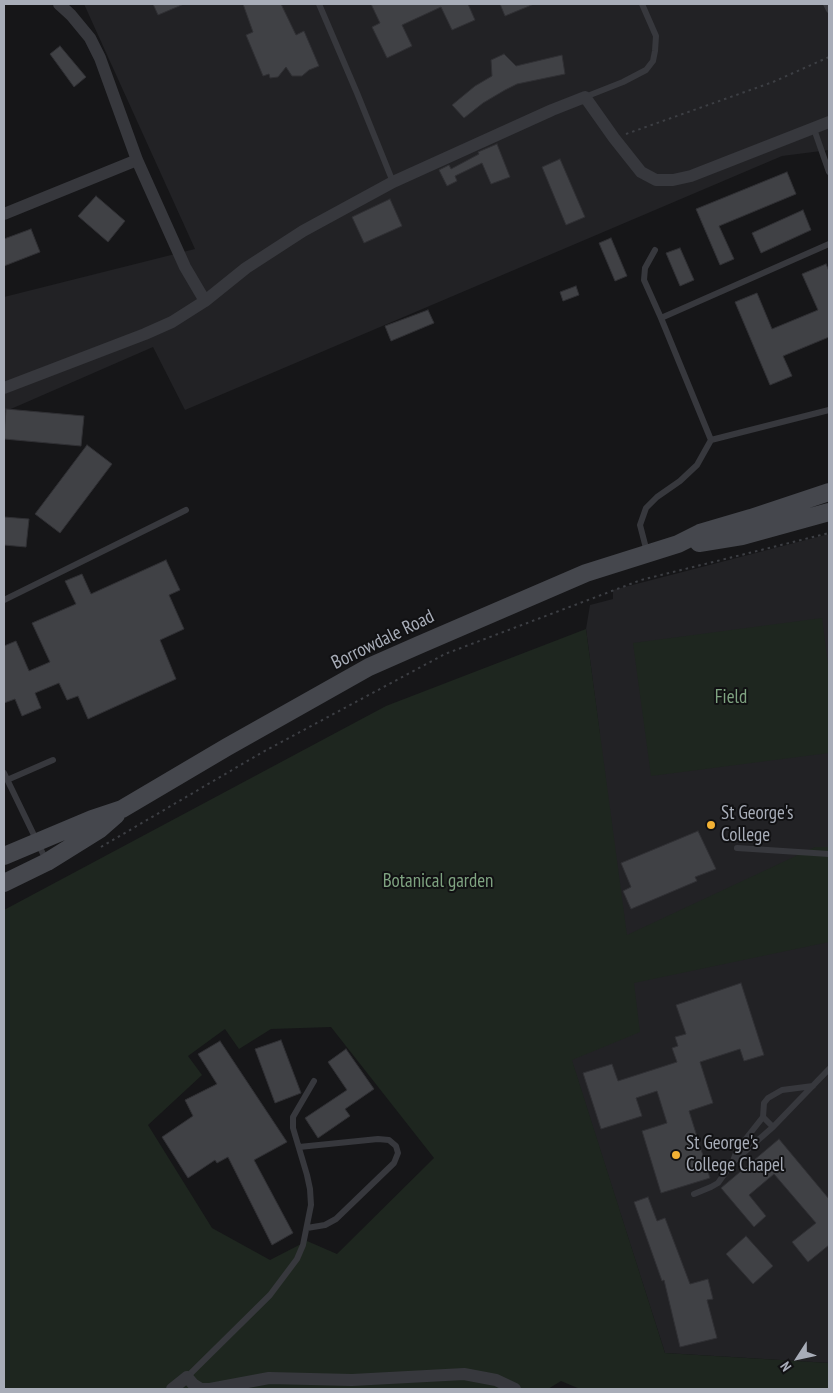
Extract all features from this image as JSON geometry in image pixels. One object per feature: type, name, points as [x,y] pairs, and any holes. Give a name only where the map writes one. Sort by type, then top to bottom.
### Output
[{"type":"main road","name":"Borrowdale Road","points":[[4,883],[47,862],[100,829],[122,809],[369,667],[586,573],[678,544],[700,533],[829,492]]},
{"type":"main road","name":"Borrowdale Road","points":[[678,544],[708,542],[742,536],[829,512]]},
{"type":"main road","name":"Borrowdale Road","points":[[4,856],[92,819],[122,809]]},
{"type":"street","points":[[59,4],[71,15],[94,45],[137,160],[184,266],[205,301]]},
{"type":"street","points":[[4,388],[172,322],[205,301],[246,268],[303,231],[393,182],[585,97],[641,172],[656,180],[673,180],[691,176],[829,122]]},
{"type":"street","points":[[4,214],[137,160]]},
{"type":"street","points":[[172,1389],[187,1377],[193,1384],[201,1388],[210,1389],[269,1378],[352,1380],[464,1374],[496,1380],[515,1389]]},
{"type":"lane","points":[[319,4],[393,182]]},
{"type":"lane","points":[[585,97],[623,82],[646,70],[652,61],[656,51],[656,36],[642,4]]},
{"type":"lane","points":[[826,4],[829,10]]},
{"type":"lane","points":[[814,129],[829,171]]},
{"type":"lane","points":[[661,318],[829,244]]},
{"type":"lane","points":[[655,250],[645,268],[644,280],[711,440]]},
{"type":"lane","points":[[648,553],[640,526],[646,508],[656,497],[680,481],[697,465],[711,440],[829,410]]},
{"type":"lane","points":[[4,600],[186,510]]},
{"type":"lane","points":[[47,862],[5,777],[54,760]]},
{"type":"lane","points":[[737,848],[829,854]]},
{"type":"lane","points":[[694,1194],[718,1183],[733,1162],[773,1127],[829,1069]]},
{"type":"lane","points":[[187,1377],[270,1295],[297,1259],[302,1246],[311,1205],[310,1189],[293,1128],[293,1118],[314,1081]]},
{"type":"lane","points":[[733,1162],[737,1150],[763,1117],[764,1104],[774,1094],[782,1090],[813,1086]]},
{"type":"lane","points":[[763,1117],[773,1127]]},
{"type":"lane","points":[[299,1147],[378,1139],[389,1140],[396,1146],[398,1154],[394,1163],[336,1219],[325,1225],[306,1228]]},
{"type":"path","points":[[614,138],[773,82],[829,57]]},
{"type":"path","points":[[97,850],[261,753],[445,654],[641,580],[829,533]]},
{"type":"shaded area","points":[[84,4],[829,4],[829,150],[782,156],[185,410],[153,347],[4,412],[4,297],[195,249]]},
{"type":"shaded area","name":"St George's College","points":[[829,534],[829,1363],[665,1353],[571,1059],[600,736],[586,629],[590,605],[613,599],[613,590]]},
{"type":"green space","name":"Field","points":[[822,618],[829,672],[829,753],[651,776],[633,643]]},
{"type":"green space","name":"Botanical garden","points":[[586,629],[627,935],[815,847],[829,847],[829,942],[634,983],[640,1032],[572,1060],[665,1353],[829,1363],[829,1389],[580,1389],[561,1381],[548,1389],[4,1389],[4,910],[386,706]],"holes":[[[331,1027],[434,1158],[337,1254],[307,1241],[270,1260],[212,1228],[148,1125],[202,1075],[188,1056],[225,1029],[239,1049],[271,1029]]]},
{"type":"building","points":[[153,4],[184,4],[158,15]]},
{"type":"building","points":[[243,4],[281,4],[296,35],[304,31],[319,66],[309,70],[302,76],[292,76],[286,67],[278,77],[270,78],[269,74],[263,76],[246,35],[253,32]]},
{"type":"building","points":[[371,4],[468,4],[475,20],[452,30],[441,7],[402,25],[412,46],[387,58],[372,27],[380,23]]},
{"type":"building","points":[[500,4],[534,4],[505,16]]},
{"type":"building","points":[[60,46],[86,77],[74,87],[50,54]]},
{"type":"building","points":[[504,54],[516,66],[562,55],[565,74],[517,84],[483,103],[464,118],[452,105],[475,86],[492,76],[491,60]]},
{"type":"building","points":[[497,144],[510,177],[491,184],[482,163],[455,176],[457,181],[447,186],[439,170],[449,165],[451,169],[479,154],[478,152]]},
{"type":"building","points":[[560,159],[585,217],[566,225],[542,167]]},
{"type":"building","points":[[787,172],[796,194],[719,226],[734,259],[720,265],[696,209]]},
{"type":"building","points":[[96,196],[125,221],[108,242],[78,216]]},
{"type":"building","points":[[390,199],[402,226],[364,243],[352,217]]},
{"type":"building","points":[[803,210],[811,230],[761,253],[752,233]]},
{"type":"building","points":[[31,229],[40,252],[4,266],[4,239]]},
{"type":"building","points":[[611,238],[627,276],[615,281],[599,243]]},
{"type":"building","points":[[680,248],[694,280],[680,286],[666,253]]},
{"type":"building","points":[[826,264],[829,271],[829,337],[783,356],[792,376],[770,385],[735,302],[757,293],[772,329],[818,310],[802,274]]},
{"type":"building","points":[[576,286],[579,295],[563,301],[560,292]]},
{"type":"building","points":[[428,310],[434,323],[391,341],[385,326]]},
{"type":"building","points":[[6,409],[84,416],[81,446],[4,439]]},
{"type":"building","points":[[87,445],[112,464],[60,533],[35,514]]},
{"type":"building","points":[[4,517],[29,519],[26,547],[4,545]]},
{"type":"building","points":[[166,560],[180,590],[169,595],[184,629],[160,640],[176,679],[88,719],[78,696],[67,700],[59,683],[35,693],[41,708],[22,716],[15,699],[4,703],[4,646],[16,641],[29,671],[50,662],[32,623],[76,604],[65,581],[82,574],[91,594]]},
{"type":"building","points":[[698,831],[716,869],[695,877],[697,881],[631,909],[623,891],[631,887],[621,863]]},
{"type":"building","points":[[741,983],[764,1055],[744,1061],[740,1049],[700,1062],[713,1103],[689,1111],[710,1178],[661,1193],[642,1131],[667,1123],[657,1091],[636,1098],[642,1116],[601,1129],[583,1073],[612,1064],[618,1081],[677,1062],[672,1048],[678,1046],[675,1037],[686,1034],[676,1005]]},
{"type":"building","points":[[281,1040],[301,1093],[275,1103],[255,1049]]},
{"type":"building","points":[[220,1041],[287,1142],[254,1160],[293,1233],[272,1245],[228,1157],[217,1163],[215,1160],[188,1178],[162,1137],[193,1116],[185,1100],[217,1084],[198,1054]]},
{"type":"building","points":[[346,1049],[374,1089],[345,1109],[350,1116],[318,1138],[305,1118],[347,1090],[328,1062]]},
{"type":"building","points":[[779,1139],[829,1199],[829,1245],[808,1262],[792,1242],[816,1223],[774,1174],[749,1195],[766,1216],[754,1227],[721,1188]]},
{"type":"building","points":[[648,1197],[657,1221],[665,1218],[690,1284],[708,1279],[713,1299],[707,1300],[717,1338],[680,1347],[664,1280],[662,1281],[634,1202]]},
{"type":"building","points":[[746,1236],[773,1266],[753,1284],[726,1254]]},
{"type":"place","name":"St George's College","points":[[711,825]]},
{"type":"place","name":"St George's College Chapel","points":[[676,1155]]}]
